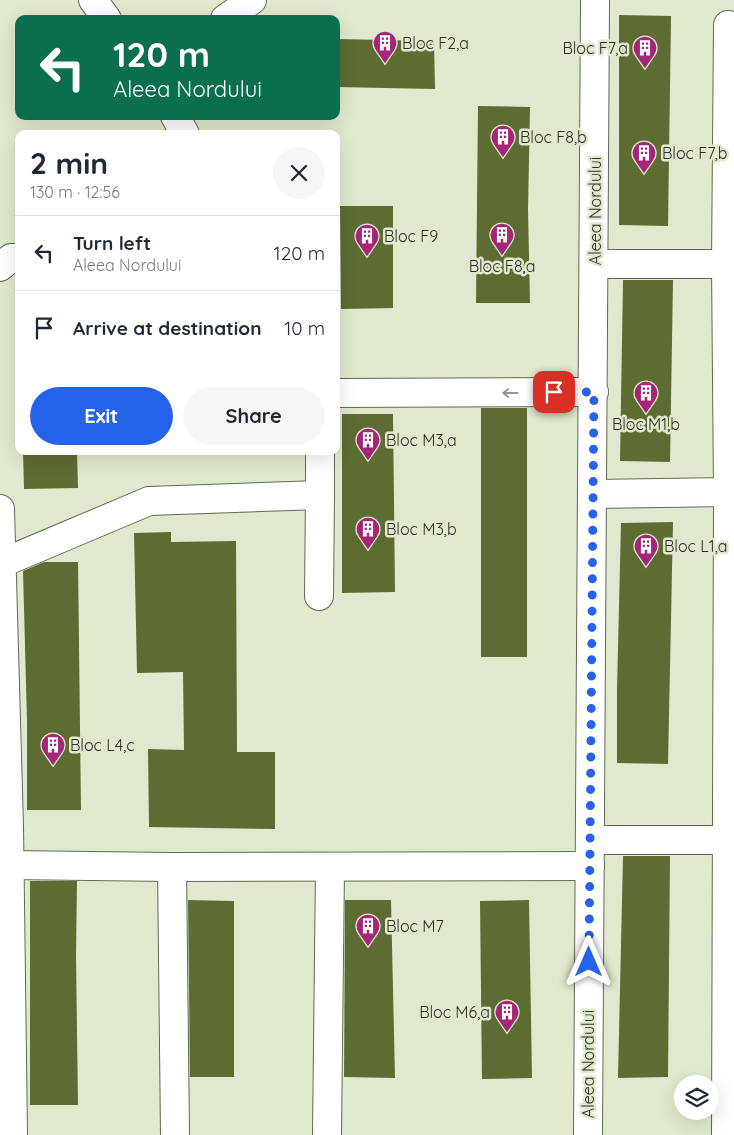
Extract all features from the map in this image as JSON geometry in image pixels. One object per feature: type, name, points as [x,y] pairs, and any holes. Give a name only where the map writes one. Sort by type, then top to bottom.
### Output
[{"type":"street","points":[[93,0],[104,15]]},
{"type":"street","points":[[231,15],[252,0]]},
{"type":"street","name":"Aleea Nordului","points":[[588,1135],[596,0]]},
{"type":"street","points":[[726,1135],[728,492],[726,264],[728,25]]},
{"type":"street","points":[[0,267],[11,258],[15,258]]},
{"type":"street","points":[[595,264],[726,264]]},
{"type":"street","points":[[340,393],[594,392]]},
{"type":"street","points":[[319,596],[320,455]]},
{"type":"street","points":[[593,494],[728,492]]},
{"type":"street","points":[[2,563],[149,501],[320,495]]},
{"type":"street","points":[[0,509],[13,1135]]},
{"type":"street","points":[[8,865],[330,867],[590,853],[728,840]]},
{"type":"street","points":[[172,867],[175,1135]]},
{"type":"street","points":[[328,1135],[330,867]]},
{"type":"building","points":[[619,15],[671,16],[668,226],[619,225]]},
{"type":"building","name":"Bloc F2,a","points":[[340,39],[434,41],[435,89],[340,87]]},
{"type":"building","points":[[478,106],[530,107],[528,210],[530,303],[476,303]]},
{"type":"building","name":"Bloc F9","points":[[340,206],[393,206],[393,308],[341,309]]},
{"type":"building","points":[[623,280],[673,280],[670,462],[620,461]]},
{"type":"building","points":[[481,408],[527,408],[527,657],[481,657]]},
{"type":"building","points":[[342,414],[393,414],[395,592],[342,593]]},
{"type":"building","points":[[23,455],[77,455],[78,488],[24,489]]},
{"type":"building","points":[[673,522],[668,764],[617,763],[621,523]]},
{"type":"building","points":[[171,532],[171,542],[236,541],[237,752],[275,752],[275,829],[149,827],[148,749],[184,750],[183,672],[137,673],[134,533]]},
{"type":"building","points":[[44,562],[78,562],[81,810],[27,810],[23,571]]},
{"type":"building","points":[[623,856],[670,856],[668,1077],[618,1078]]},
{"type":"building","points":[[30,881],[77,881],[78,1105],[30,1105]]},
{"type":"building","points":[[188,900],[234,901],[234,1077],[190,1077]]},
{"type":"building","points":[[345,900],[391,900],[395,1078],[344,1077]]},
{"type":"building","points":[[529,900],[532,1078],[482,1079],[480,901]]},
{"type":"place","name":"Bloc F2,a","points":[[385,64]]},
{"type":"place","name":"Bloc F7,a","points":[[645,69]]},
{"type":"place","name":"Bloc F8,b","points":[[503,158]]},
{"type":"place","name":"Bloc F7,b","points":[[644,174]]},
{"type":"place","name":"Bloc F8,a","points":[[502,256]]},
{"type":"place","name":"Bloc F9","points":[[367,257]]},
{"type":"place","name":"Bloc M1,b","points":[[646,414]]},
{"type":"place","name":"Bloc M3,a","points":[[368,461]]},
{"type":"place","name":"Bloc M3,b","points":[[368,550]]},
{"type":"place","name":"Bloc L1,a","points":[[646,567]]},
{"type":"place","name":"Bloc L4,c","points":[[53,766]]},
{"type":"place","name":"Bloc M7","points":[[368,947]]},
{"type":"place","name":"Bloc M6,a","points":[[507,1033]]},
{"type":"route","points":[[554,392],[594,392],[589,962]]}]
